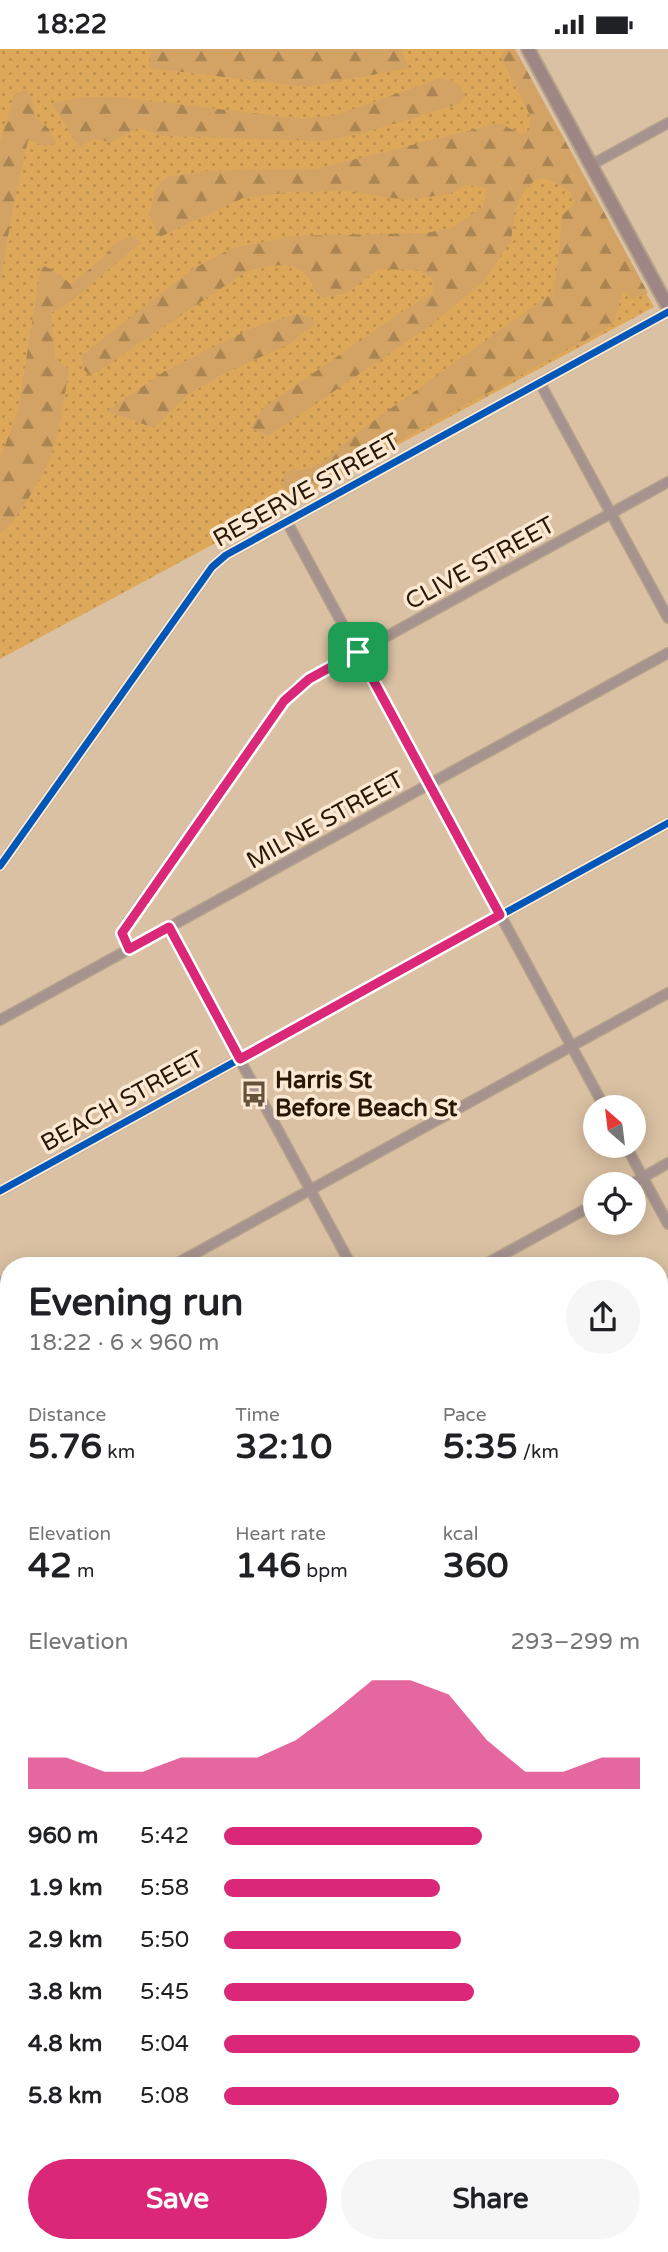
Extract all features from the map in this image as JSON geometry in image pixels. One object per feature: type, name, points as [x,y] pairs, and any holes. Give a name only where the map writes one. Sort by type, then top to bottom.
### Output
[{"type":"street","points":[[528,49],[668,309]]},
{"type":"street","points":[[592,165],[668,123]]},
{"type":"street","name":"RESERVE STREET","points":[[0,866],[212,567],[226,555],[540,383],[668,309]]},
{"type":"street","points":[[540,383],[668,618]]},
{"type":"street","name":"CLIVE STREET","points":[[129,949],[122,933],[125,926],[284,701],[309,679],[668,482]]},
{"type":"street","points":[[287,521],[598,1095]]},
{"type":"street","name":"MILNE STREET","points":[[0,1020],[668,653]]},
{"type":"street","name":"BEACH STREET","points":[[0,1191],[668,823]]},
{"type":"street","points":[[169,927],[347,1257]]},
{"type":"street","points":[[189,1257],[668,993]]},
{"type":"street","points":[[646,1176],[668,1163]]},
{"type":"street","points":[[646,1184],[668,1224]]},
{"type":"street","points":[[499,1257],[583,1211]]},
{"type":"green space","points":[[0,49],[509,49],[654,307],[0,659]]},
{"type":"green space","points":[[151,49],[406,49],[402,52],[409,68],[307,87],[149,68]]},
{"type":"green space","points":[[505,49],[515,49],[648,293],[632,299],[623,291],[613,325],[303,493],[294,496],[282,487],[281,481],[286,473],[294,468],[299,471],[320,464],[358,432],[552,293],[562,215],[575,204],[571,192],[542,178],[534,181],[525,190],[515,209],[511,241],[484,281],[427,328],[268,436],[251,428],[263,408],[433,293],[432,278],[417,270],[378,269],[347,293],[324,298],[316,293],[310,279],[294,267],[278,265],[254,269],[247,271],[91,376],[84,370],[81,356],[191,270],[232,248],[294,236],[427,233],[454,227],[483,206],[488,188],[466,185],[449,194],[406,200],[345,191],[292,192],[243,198],[160,237],[149,215],[156,188],[167,177],[206,171],[316,169],[500,123],[522,135],[530,129],[530,115],[501,57]]},
{"type":"green space","points":[[438,79],[452,80],[458,84],[465,95],[458,104],[363,133],[323,141],[162,136],[139,128],[111,142],[92,139],[79,148],[52,103],[84,97],[118,97],[303,119],[337,115]]},
{"type":"green space","points":[[26,90],[32,98],[35,116],[49,129],[56,144],[43,146],[28,140],[0,285],[0,142],[15,94]]},
{"type":"green space","points":[[135,236],[140,243],[71,302],[51,313],[55,358],[69,369],[57,434],[48,463],[36,485],[21,510],[0,533],[0,458],[18,412],[41,265],[53,270],[71,284],[102,259],[116,242]]},
{"type":"green space","points":[[297,314],[311,317],[315,324],[288,345],[231,370],[187,395],[154,428],[107,411],[165,371],[254,327]]},
{"type":"cycle path","points":[[0,866],[212,567],[226,555],[668,312]]},
{"type":"cycle path","points":[[0,1191],[668,823]]},
{"type":"place","name":"Harris St Before Beach St","points":[[254,1094]]},
{"type":"route","points":[[358,652],[500,915],[240,1059],[169,927],[129,949],[122,933],[284,701],[309,679],[358,652]]}]
